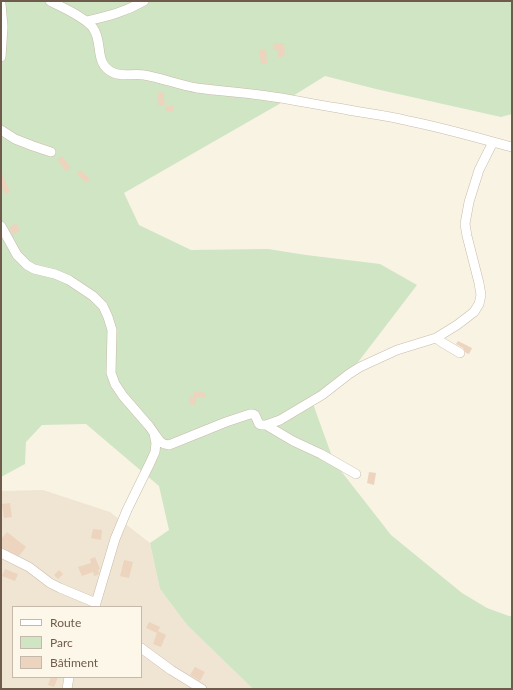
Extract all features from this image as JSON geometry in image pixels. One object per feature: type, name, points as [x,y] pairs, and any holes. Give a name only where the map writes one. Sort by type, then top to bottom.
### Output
[{"type":"street","points":[[50,1],[87,21],[94,28],[100,44],[100,59],[108,69],[114,73],[141,74],[197,88],[288,99],[390,117],[439,128],[512,148]]},
{"type":"street","points":[[87,21],[119,13],[144,1]]},
{"type":"street","points":[[1,4],[3,27],[1,57]]},
{"type":"street","points":[[1,130],[15,139],[51,152]]},
{"type":"street","points":[[1,226],[17,255],[27,265],[34,269],[55,274],[69,280],[93,296],[103,306],[112,330],[111,373],[115,384],[159,440],[163,444],[169,445],[250,414],[255,415],[259,424],[261,425],[266,425],[280,420],[322,395],[360,367],[397,350],[436,338],[463,321],[474,312],[479,304],[479,283],[465,224],[476,177],[493,142]]},
{"type":"street","points":[[436,338],[443,344],[460,353]]},
{"type":"street","points":[[266,425],[356,474]]},
{"type":"street","points":[[1,553],[30,567],[50,583],[95,605],[115,539],[127,510],[155,452],[156,443],[154,433]]},
{"type":"street","points":[[142,649],[171,670],[202,689]]},
{"type":"street","points":[[67,689],[69,678]]},
{"type":"shaded area","points":[[43,490],[110,512],[150,543],[160,589],[187,625],[253,689],[1,689],[1,491]]},
{"type":"green space","points":[[1,1],[512,1],[512,114],[501,117],[325,76],[288,99],[124,193],[139,225],[191,250],[268,249],[380,264],[417,285],[349,374],[312,401],[334,462],[391,535],[462,593],[487,608],[512,616],[512,689],[253,689],[187,625],[160,589],[150,543],[169,530],[159,486],[86,424],[42,425],[26,442],[25,464],[1,477]]},
{"type":"building","points":[[284,43],[285,56],[278,57],[277,50],[273,50],[273,44]]},
{"type":"building","points":[[266,49],[267,64],[261,64],[259,50]]},
{"type":"building","points":[[163,92],[165,105],[159,106],[157,93]]},
{"type":"building","points":[[173,105],[174,111],[167,112],[165,107]]},
{"type":"building","points":[[62,156],[71,168],[66,171],[57,160]]},
{"type":"building","points":[[80,170],[90,179],[86,183],[77,174]]},
{"type":"building","points":[[1,171],[10,192],[5,194],[1,186]]},
{"type":"building","points":[[16,223],[20,231],[13,235],[9,228]]},
{"type":"building","points":[[458,341],[472,348],[469,354],[456,344]]},
{"type":"building","points":[[194,391],[206,393],[206,398],[196,398],[195,405],[189,404],[189,396],[193,397]]},
{"type":"building","points":[[369,472],[376,473],[374,485],[367,483]]},
{"type":"building","points":[[10,503],[12,517],[4,518],[2,504]]},
{"type":"building","points":[[93,529],[102,530],[101,540],[91,538]]},
{"type":"building","points":[[7,532],[26,547],[19,556],[1,547],[1,539]]},
{"type":"building","points":[[95,557],[100,569],[98,570],[98,575],[94,576],[93,572],[82,576],[78,567],[91,563],[90,559]]},
{"type":"building","points":[[124,560],[133,562],[129,578],[120,576]]},
{"type":"building","points":[[5,569],[18,574],[15,581],[2,576]]},
{"type":"building","points":[[59,570],[63,574],[58,579],[54,575]]},
{"type":"building","points":[[149,622],[160,627],[158,631],[166,635],[161,647],[153,644],[157,633],[146,628]]},
{"type":"building","points":[[195,667],[205,672],[200,681],[190,675]]},
{"type":"building","points":[[51,678],[58,678],[54,687],[48,685]]}]
